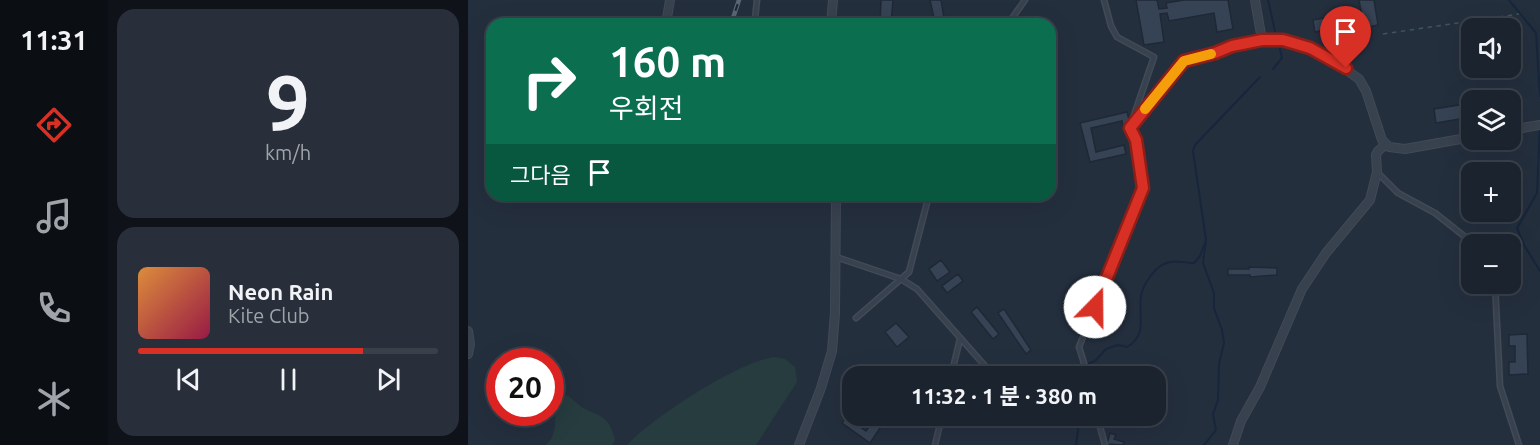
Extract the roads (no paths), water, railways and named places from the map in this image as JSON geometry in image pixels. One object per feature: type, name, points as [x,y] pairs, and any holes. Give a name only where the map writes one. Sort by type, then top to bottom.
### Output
[{"type":"street","points":[[667,18],[670,0]]},
{"type":"street","points":[[832,18],[833,0]]},
{"type":"street","points":[[1255,0],[1262,40]]},
{"type":"street","points":[[1130,128],[1184,61],[1232,46],[1262,40],[1279,40],[1310,48],[1334,61],[1359,79],[1366,90],[1379,134],[1385,145],[1395,149],[1405,149],[1461,139]]},
{"type":"street","points":[[1521,128],[1540,124]]},
{"type":"street","points":[[1233,445],[1241,422],[1260,387],[1302,289],[1326,253],[1367,205],[1377,172],[1376,155],[1385,145]]},
{"type":"street","points":[[799,445],[821,388],[832,351],[836,313],[836,201]]},
{"type":"street","points":[[468,331],[470,344],[468,354]]},
{"type":"lane","points":[[755,18],[757,0]]},
{"type":"lane","points":[[1012,18],[1025,0]]},
{"type":"lane","points":[[1085,366],[1079,347],[1143,188],[1136,140],[1130,128],[1154,57],[1117,37],[1111,26],[1104,0]]},
{"type":"lane","points":[[1377,172],[1398,193],[1435,213],[1461,234]]},
{"type":"lane","points":[[856,318],[911,268],[928,201]]},
{"type":"lane","points":[[836,257],[901,279],[916,290],[985,366]]},
{"type":"lane","points":[[1495,294],[1500,386],[1519,445]]},
{"type":"lane","points":[[953,366],[960,338]]},
{"type":"lane","points":[[935,445],[940,426]]},
{"type":"lane","points":[[1100,426],[1105,445]]},
{"type":"waterway","points":[[1268,0],[1275,31]]},
{"type":"waterway","points":[[1509,0],[1536,33],[1540,96]]},
{"type":"waterway","points":[[1273,69],[1282,58],[1280,49]]},
{"type":"waterway","points":[[1082,366],[1095,361],[1106,349],[1118,345],[1127,347],[1138,337],[1141,324],[1142,291],[1150,276],[1158,268],[1172,261],[1194,263],[1200,256],[1206,240],[1193,151],[1195,145],[1260,77]]},
{"type":"waterway","points":[[1540,126],[1537,193],[1517,228],[1524,245],[1540,271]]},
{"type":"waterway","points":[[1204,445],[1216,430],[1213,414],[1218,400],[1219,364],[1224,343],[1214,308],[1214,293],[1203,263],[1206,241]]},
{"type":"waterway","points":[[1076,445],[1079,426]]},
{"type":"railway","points":[[733,18],[739,0]]}]
